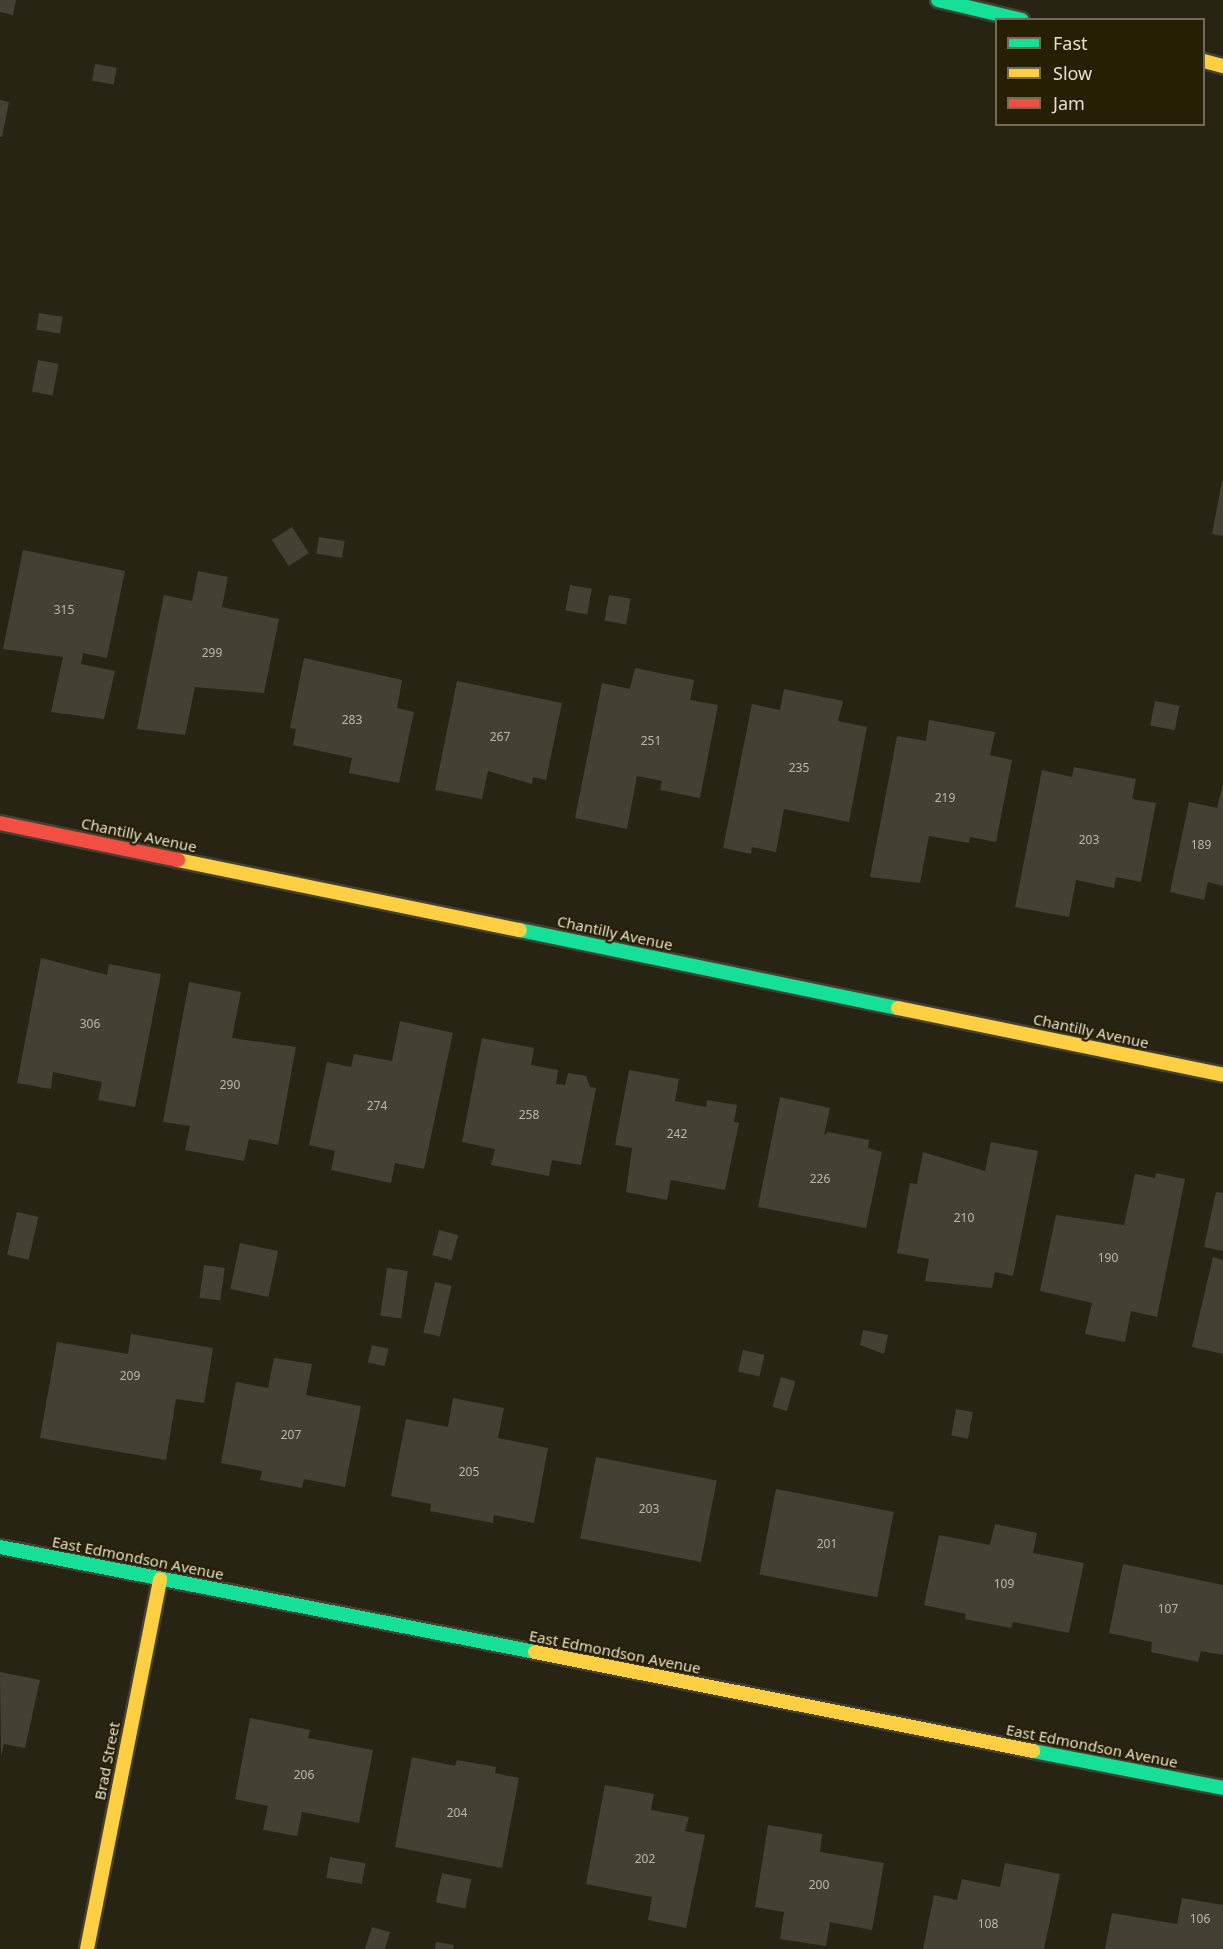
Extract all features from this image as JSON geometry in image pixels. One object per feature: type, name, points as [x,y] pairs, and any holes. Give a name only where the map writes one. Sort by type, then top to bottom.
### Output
[{"type":"street","points":[[938,0],[1014,18]]},
{"type":"street","points":[[1205,62],[1223,66]]},
{"type":"street","name":"Chantilly Avenue","points":[[0,823],[1223,1075]]},
{"type":"street","name":"East Edmondson Avenue","points":[[0,1547],[1223,1788]]},
{"type":"street","name":"Brad Street","points":[[87,1949],[160,1579]]},
{"type":"building","points":[[0,0],[16,0],[13,15],[0,12]]},
{"type":"building","points":[[95,64],[117,68],[114,85],[92,81]]},
{"type":"building","points":[[0,100],[9,102],[2,137],[0,137]]},
{"type":"building","points":[[39,313],[63,317],[60,334],[36,330]]},
{"type":"building","points":[[38,360],[59,364],[53,395],[32,391]]},
{"type":"building","points":[[1223,481],[1223,536],[1212,534]]},
{"type":"building","points":[[292,527],[309,553],[289,566],[272,540]]},
{"type":"building","points":[[319,537],[345,541],[342,558],[316,554]]},
{"type":"building","points":[[23,550],[125,571],[107,658],[83,653],[81,664],[115,671],[104,719],[51,712],[63,657],[3,649]]},
{"type":"building","points":[[198,571],[228,577],[222,607],[279,619],[264,693],[195,687],[185,735],[137,729],[164,595],[192,601]]},
{"type":"building","points":[[570,585],[592,589],[587,614],[565,611]]},
{"type":"building","points":[[609,595],[631,599],[626,624],[604,621]]},
{"type":"building","points":[[304,658],[402,680],[397,708],[414,712],[399,783],[349,773],[352,758],[293,745],[296,729],[290,728]]},
{"type":"building","points":[[635,668],[694,680],[690,700],[718,705],[700,798],[660,790],[662,781],[637,776],[627,829],[575,818],[602,683],[630,689]]},
{"type":"building","points":[[457,681],[562,703],[546,780],[533,777],[532,784],[488,771],[482,799],[435,790]]},
{"type":"building","points":[[784,689],[843,701],[838,721],[867,727],[849,822],[784,809],[776,852],[752,847],[751,854],[723,848],[752,704],[780,710]]},
{"type":"building","points":[[1155,701],[1180,706],[1175,730],[1150,726]]},
{"type":"building","points":[[929,720],[995,732],[990,755],[1012,760],[996,842],[970,837],[969,843],[929,836],[920,883],[870,877],[897,736],[926,741]]},
{"type":"building","points":[[1074,767],[1136,779],[1132,799],[1156,803],[1141,882],[1116,877],[1114,888],[1076,880],[1069,917],[1015,907],[1042,770],[1072,777]]},
{"type":"building","points":[[1223,784],[1223,886],[1208,882],[1204,900],[1170,892],[1189,802],[1217,808]]},
{"type":"building","points":[[41,958],[107,975],[109,964],[161,974],[135,1107],[98,1100],[102,1082],[53,1072],[51,1089],[17,1083]]},
{"type":"building","points":[[189,982],[241,992],[232,1038],[296,1047],[278,1145],[249,1139],[244,1161],[185,1150],[190,1126],[163,1122]]},
{"type":"building","points":[[400,1021],[453,1033],[424,1169],[395,1163],[391,1183],[331,1170],[335,1151],[309,1145],[327,1062],[351,1067],[354,1054],[392,1061]]},
{"type":"building","points":[[482,1038],[534,1048],[531,1065],[558,1070],[556,1084],[565,1085],[568,1073],[586,1076],[590,1087],[596,1088],[581,1165],[552,1160],[549,1176],[491,1165],[495,1149],[462,1142]]},
{"type":"building","points":[[629,1070],[679,1079],[675,1101],[706,1107],[707,1100],[737,1105],[734,1122],[739,1123],[725,1190],[671,1180],[667,1200],[626,1192],[632,1148],[615,1145]]},
{"type":"building","points":[[780,1097],[830,1108],[824,1135],[828,1132],[869,1140],[868,1148],[882,1152],[866,1228],[758,1207]]},
{"type":"building","points":[[991,1142],[1038,1151],[1013,1276],[995,1272],[992,1288],[925,1281],[929,1259],[897,1253],[910,1183],[917,1184],[923,1152],[985,1171]]},
{"type":"building","points":[[1156,1173],[1185,1179],[1157,1317],[1131,1311],[1125,1342],[1085,1334],[1092,1303],[1040,1291],[1056,1215],[1124,1225],[1135,1174],[1155,1178]]},
{"type":"building","points":[[1216,1192],[1223,1193],[1223,1251],[1204,1247]]},
{"type":"building","points":[[17,1212],[38,1217],[29,1260],[7,1255]]},
{"type":"building","points":[[439,1230],[458,1235],[452,1260],[432,1255]]},
{"type":"building","points":[[240,1243],[278,1251],[268,1297],[230,1289]]},
{"type":"building","points":[[1213,1257],[1223,1260],[1223,1354],[1192,1347]]},
{"type":"building","points":[[204,1265],[225,1268],[220,1301],[199,1298]]},
{"type":"building","points":[[387,1268],[408,1271],[401,1318],[380,1316]]},
{"type":"building","points":[[435,1282],[452,1286],[440,1336],[423,1333]]},
{"type":"building","points":[[863,1330],[888,1335],[884,1354],[860,1345]]},
{"type":"building","points":[[131,1334],[213,1348],[204,1403],[176,1399],[166,1460],[40,1438],[57,1342],[128,1354]]},
{"type":"building","points":[[372,1345],[389,1349],[385,1366],[368,1363]]},
{"type":"building","points":[[743,1350],[764,1355],[759,1376],[738,1371]]},
{"type":"building","points":[[274,1358],[312,1364],[306,1395],[361,1406],[345,1487],[304,1479],[302,1488],[260,1480],[262,1471],[221,1463],[236,1382],[268,1388]]},
{"type":"building","points":[[781,1377],[795,1381],[787,1411],[772,1407]]},
{"type":"building","points":[[453,1398],[504,1408],[498,1438],[548,1448],[534,1523],[494,1515],[493,1523],[430,1511],[431,1504],[391,1496],[406,1419],[448,1427]]},
{"type":"building","points":[[956,1409],[973,1412],[968,1439],[951,1436]]},
{"type":"building","points":[[596,1457],[717,1480],[701,1562],[580,1538]]},
{"type":"building","points":[[776,1489],[894,1512],[877,1597],[759,1574]]},
{"type":"building","points":[[995,1524],[1037,1533],[1033,1553],[1084,1563],[1069,1633],[1013,1622],[1011,1628],[965,1619],[966,1614],[924,1605],[939,1535],[990,1545]]},
{"type":"building","points":[[1123,1564],[1223,1585],[1223,1655],[1201,1651],[1198,1662],[1151,1652],[1152,1642],[1109,1633]]},
{"type":"building","points":[[0,1672],[40,1680],[25,1748],[4,1744],[1,1756]]},
{"type":"building","points":[[250,1718],[310,1730],[308,1738],[373,1750],[359,1823],[302,1812],[297,1836],[263,1830],[268,1806],[235,1799]]},
{"type":"building","points":[[412,1757],[455,1766],[457,1760],[496,1767],[495,1773],[519,1778],[502,1868],[395,1847]]},
{"type":"building","points":[[605,1785],[654,1794],[651,1810],[689,1817],[685,1831],[705,1835],[686,1928],[648,1920],[652,1897],[586,1884]]},
{"type":"building","points":[[768,1825],[822,1834],[820,1852],[884,1863],[872,1930],[830,1922],[826,1946],[780,1939],[784,1912],[755,1907]]},
{"type":"building","points":[[330,1857],[365,1863],[362,1884],[326,1878]]},
{"type":"building","points":[[1005,1863],[1060,1874],[1044,1949],[923,1949],[934,1895],[957,1900],[962,1879],[1000,1887]]},
{"type":"building","points":[[442,1873],[471,1879],[465,1909],[436,1902]]},
{"type":"building","points":[[1182,1898],[1223,1905],[1223,1949],[1105,1949],[1112,1913],[1177,1924]]},
{"type":"building","points":[[372,1927],[390,1932],[385,1949],[365,1949]]},
{"type":"building","points":[[436,1942],[454,1945],[453,1949],[435,1949]]},
{"type":"traffic: fast","points":[[938,0],[1014,18]]},
{"type":"traffic: fast","points":[[520,930],[898,1008]]},
{"type":"traffic: fast","points":[[0,1547],[535,1652]]},
{"type":"traffic: fast","points":[[1033,1751],[1223,1788]]},
{"type":"traffic: slow","points":[[1205,61],[1223,66]]},
{"type":"traffic: slow","points":[[178,860],[520,930]]},
{"type":"traffic: slow","points":[[898,1008],[1223,1075]]},
{"type":"traffic: slow","points":[[87,1949],[160,1579]]},
{"type":"traffic: slow","points":[[535,1652],[1033,1751]]},
{"type":"traffic: jam","points":[[0,823],[178,860]]}]
